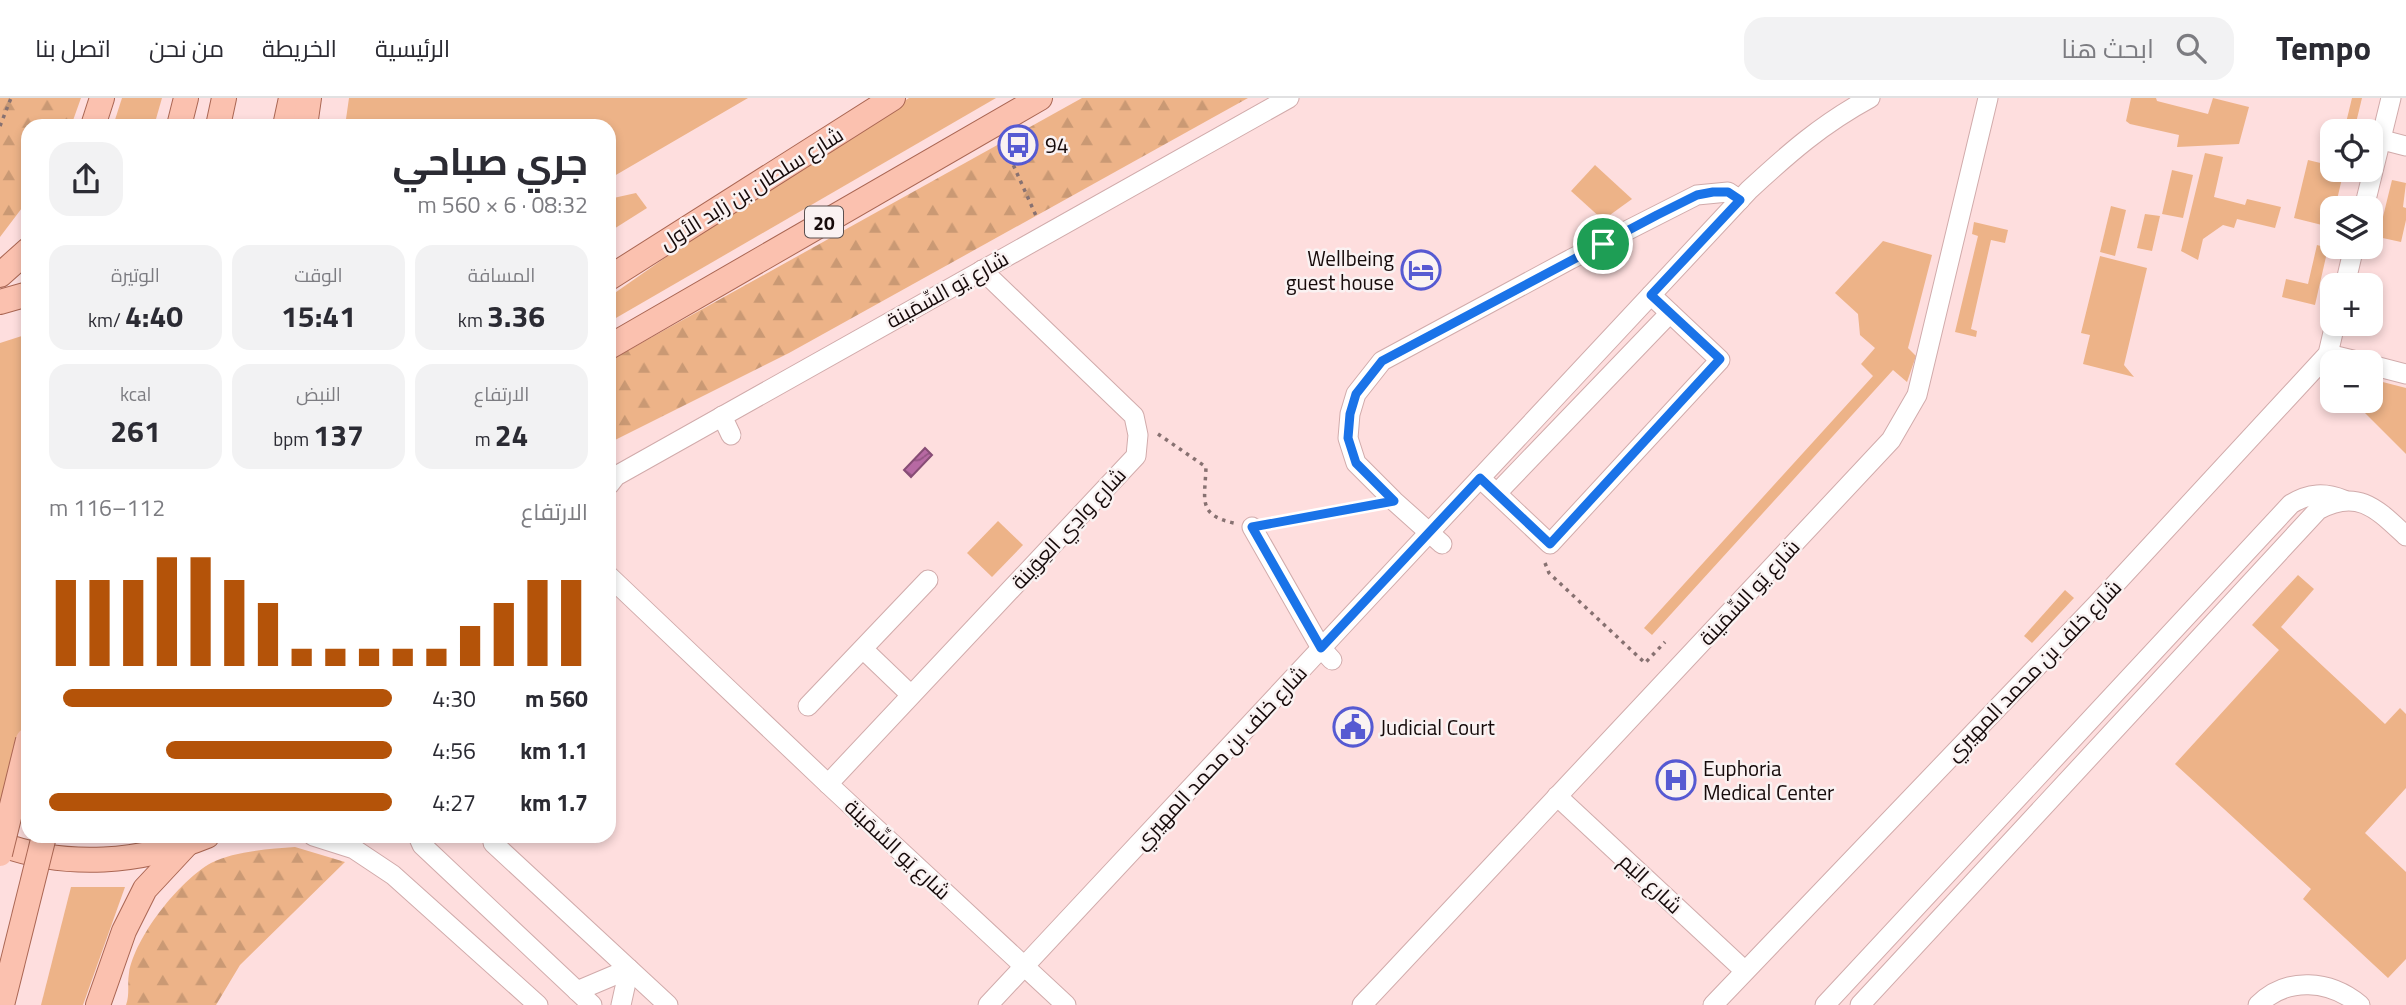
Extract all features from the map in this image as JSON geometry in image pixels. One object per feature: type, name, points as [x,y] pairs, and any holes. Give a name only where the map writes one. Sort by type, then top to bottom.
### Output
[{"type":"main road","points":[[95,119],[102,98]]},
{"type":"main road","points":[[181,119],[186,98]]},
{"type":"main road","points":[[220,119],[224,98]]},
{"type":"main road","points":[[286,119],[291,98]]},
{"type":"main road","points":[[306,119],[309,98]]},
{"type":"main road","name":"20","points":[[616,343],[1040,98]]},
{"type":"main road","name":"شارع سلطان بن زايد الأول","points":[[616,273],[884,101]]},
{"type":"main road","points":[[0,275],[21,256]]},
{"type":"main road","points":[[0,302],[21,296]]},
{"type":"main road","points":[[0,854],[21,768]]},
{"type":"main road","points":[[2,1005],[42,843]]},
{"type":"main road","points":[[0,844],[20,851],[75,860],[131,858],[188,843]]},
{"type":"main road","points":[[98,1005],[124,932],[145,889],[194,843]]},
{"type":"street","name":"شارع يَو السِّمَينة","points":[[616,476],[1289,98]]},
{"type":"street","name":"شارع خلف بن محمد المهيري","points":[[988,1005],[1436,538],[1480,478],[1740,200],[1790,152],[1835,117],[1870,98]]},
{"type":"street","name":"شارع يَو السِّمَينة","points":[[1362,1005],[1891,440],[1917,395],[1988,98]]},
{"type":"street","points":[[2383,119],[2391,98]]},
{"type":"street","points":[[2383,140],[2406,146]]},
{"type":"street","points":[[1436,538],[1356,463],[1348,438],[1350,414],[1356,394],[1382,361],[1571,259],[1697,195],[1728,192],[1740,200]]},
{"type":"street","points":[[982,270],[1134,416]]},
{"type":"street","points":[[1480,478],[1550,544],[1720,359],[1651,295]]},
{"type":"street","points":[[1497,493],[1670,313]]},
{"type":"street","name":"شارع خلف بن محمد المهيري","points":[[1713,1005],[2096,605],[2320,363]]},
{"type":"street","points":[[2383,368],[2406,374]]},
{"type":"street","points":[[722,416],[731,435]]},
{"type":"street","name":"شارع وادِي العِوَينة","points":[[828,784],[1136,456],[1138,435],[1134,416]]},
{"type":"street","points":[[1825,1005],[2291,505],[2311,495],[2323,494],[2363,503],[2374,508],[2406,536]]},
{"type":"street","points":[[1860,1005],[2307,519],[2324,506],[2344,500]]},
{"type":"street","points":[[1252,527],[1327,654]]},
{"type":"street","points":[[808,706],[928,580]]},
{"type":"street","name":"شارع يَو السِّمَينة","points":[[616,583],[1066,1005]]},
{"type":"street","points":[[863,649],[911,695]]},
{"type":"street","name":"شارع اليَم","points":[[1557,796],[1745,971]]},
{"type":"street","points":[[335,843],[354,849],[393,875],[538,1005]]},
{"type":"street","points":[[421,843],[585,998],[629,969]]},
{"type":"street","points":[[493,843],[668,1005]]},
{"type":"street","points":[[621,1005],[629,969]]},
{"type":"street","points":[[2258,1005],[2275,993],[2303,984],[2333,988],[2360,1005]]},
{"type":"path","points":[[0,127],[11,98]]},
{"type":"path","points":[[995,124],[1045,235]]},
{"type":"path","points":[[1134,416],[1206,467],[1205,506],[1215,519],[1252,527],[1394,501]]},
{"type":"path","points":[[1550,544],[1545,564],[1549,573],[1645,663],[1665,642]]},
{"type":"green space","points":[[0,98],[81,98],[74,119],[21,119],[21,209],[0,237]]},
{"type":"green space","points":[[122,98],[162,98],[156,119],[115,119]]},
{"type":"green space","points":[[349,98],[748,98],[616,175],[616,119],[346,119]]},
{"type":"green space","points":[[909,98],[996,98],[616,318],[616,292],[689,241]]},
{"type":"green space","points":[[1082,98],[1248,98],[789,353],[616,440],[616,357]]},
{"type":"green space","points":[[2131,98],[2156,98],[2157,101],[2208,114],[2213,98],[2249,107],[2239,144],[2177,147],[2179,135],[2126,121]]},
{"type":"green space","points":[[2352,98],[2362,98],[2357,119],[2347,119]]},
{"type":"green space","points":[[2205,153],[2223,157],[2214,197],[2245,205],[2247,199],[2281,207],[2275,228],[2237,219],[2234,228],[2223,225],[2203,239],[2198,260],[2181,251]]},
{"type":"green space","points":[[2308,160],[2320,163],[2320,182],[2341,182],[2338,196],[2320,196],[2320,224],[2294,218]]},
{"type":"green space","points":[[1595,165],[1632,199],[1603,220],[1571,191]]},
{"type":"green space","points":[[2172,170],[2193,175],[2183,218],[2162,214]]},
{"type":"green space","points":[[2392,180],[2406,183],[2403,207],[2406,208],[2406,220],[2401,242],[2383,238],[2383,217]]},
{"type":"green space","points":[[636,193],[647,208],[616,228],[616,197]]},
{"type":"green space","points":[[2111,206],[2126,210],[2115,256],[2100,252]]},
{"type":"green space","points":[[2145,214],[2160,216],[2152,251],[2137,248]]},
{"type":"green space","points":[[1974,222],[2008,230],[2005,243],[1991,240],[1971,329],[1977,331],[1976,337],[1955,332],[1978,236],[1972,234]]},
{"type":"green space","points":[[1883,241],[1932,255],[1908,348],[1916,356],[1907,382],[1893,370],[1652,635],[1644,628],[1873,376],[1861,364],[1875,348],[1860,335],[1858,314],[1835,293]]},
{"type":"green space","points":[[2317,245],[2320,246],[2320,259],[2325,259],[2322,273],[2320,273],[2315,305],[2282,297],[2286,279],[2308,284]]},
{"type":"green space","points":[[2100,256],[2147,268],[2124,365],[2134,377],[2083,364],[2090,335],[2081,333]]},
{"type":"green space","points":[[21,336],[21,818],[0,810],[0,343]]},
{"type":"green space","points":[[2383,382],[2406,388],[2406,454],[2365,413],[2383,413]]},
{"type":"green space","points":[[998,521],[1023,545],[992,577],[967,553]]},
{"type":"green space","points":[[2298,575],[2314,589],[2281,627],[2385,724],[2400,708],[2406,714],[2406,788],[2365,833],[2406,872],[2406,959],[2388,978],[2303,899],[2311,889],[2175,764],[2279,650],[2252,625]]},
{"type":"green space","points":[[2065,590],[2074,598],[2032,643],[2024,636]]},
{"type":"green space","points":[[295,847],[345,862],[240,965],[216,1005],[126,1005],[129,973],[140,943],[160,911],[186,883],[199,871],[220,859],[252,851]]},
{"type":"green space","points":[[71,887],[125,887],[83,1005],[41,1005]]},
{"type":"water","points":[[925,448],[932,455],[911,477],[904,470]]},
{"type":"place","name":"94","points":[[1018,145]]},
{"type":"place","name":"Wellbeing guest house","points":[[1421,270]]},
{"type":"place","name":"Judicial Court","points":[[1353,727]]},
{"type":"place","name":"Euphoria Medical Center","points":[[1676,780]]},
{"type":"route","points":[[1728,192],[1740,200],[1651,295],[1720,359],[1550,544],[1480,478],[1321,648],[1252,527],[1394,501],[1356,463],[1348,438],[1350,414],[1356,394],[1382,361],[1603,244],[1697,195],[1728,192]]}]
